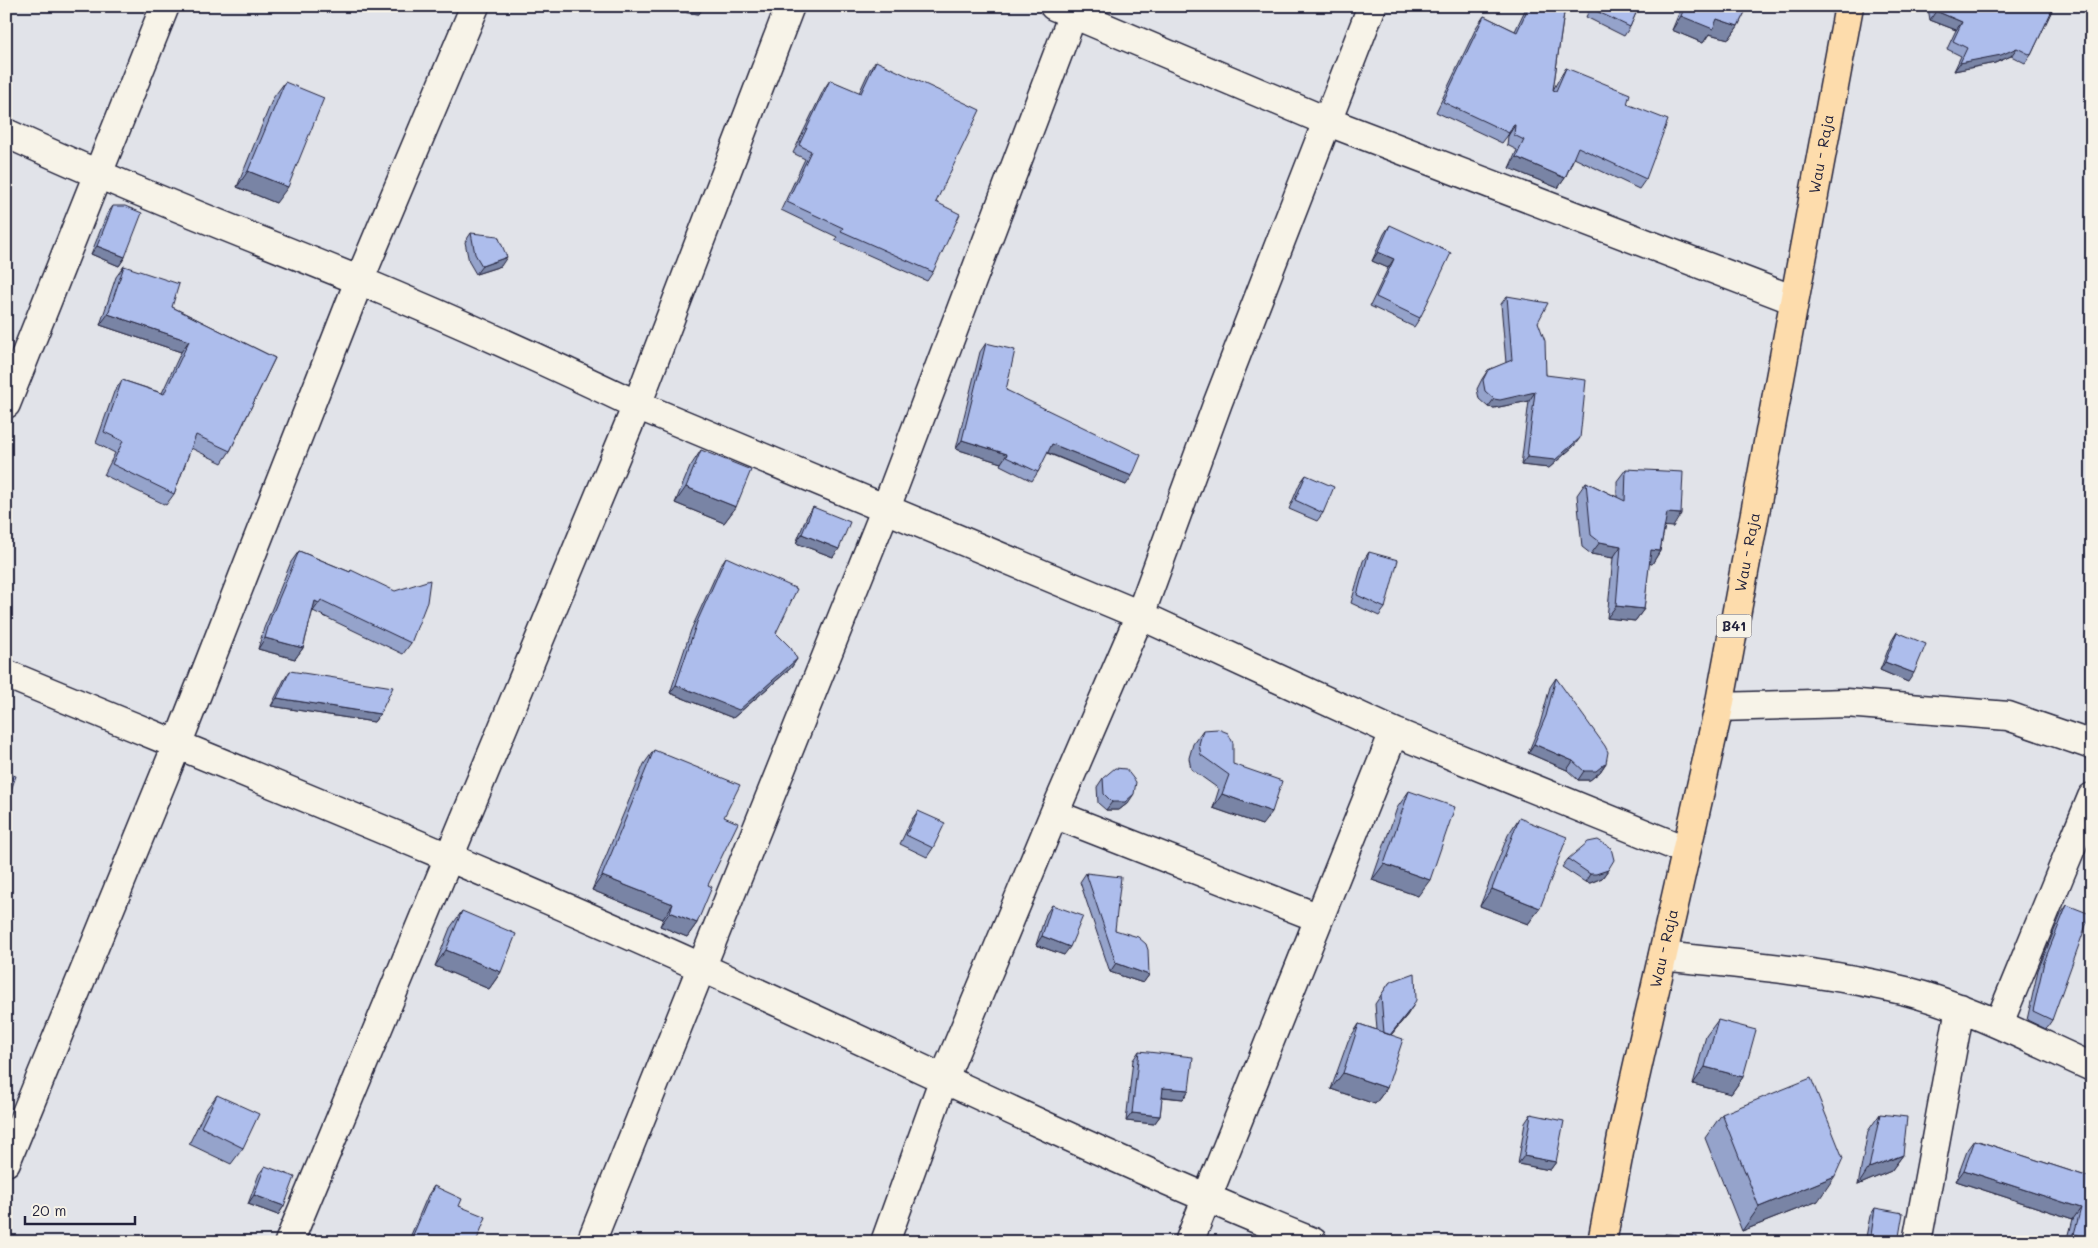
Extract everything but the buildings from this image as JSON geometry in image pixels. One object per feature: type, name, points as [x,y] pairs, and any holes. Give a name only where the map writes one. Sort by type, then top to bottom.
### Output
[{"type":"main road","name":"Wau - Raja","points":[[1602,1242],[1624,1126],[1685,850],[1719,707],[1849,6]]},
{"type":"street","points":[[6,404],[165,6]]},
{"type":"street","points":[[6,1162],[178,745],[359,281],[475,6]]},
{"type":"street","points":[[289,1242],[447,858],[637,405],[790,6]]},
{"type":"street","points":[[885,1242],[944,1078],[1054,814],[1140,615],[1218,402],[1372,6]]},
{"type":"street","points":[[591,1242],[886,508],[1068,9],[1326,121],[1794,300]]},
{"type":"street","points":[[6,133],[98,176],[359,281],[637,405],[1140,615],[1394,732],[1685,850]]},
{"type":"street","points":[[6,674],[447,858],[702,967],[1205,1198],[1312,1242]]},
{"type":"street","points":[[1719,707],[1846,703],[2008,716],[2092,745]]},
{"type":"street","points":[[1188,1242],[1394,732]]},
{"type":"street","points":[[1999,1023],[2092,797]]},
{"type":"street","points":[[1054,814],[1319,918]]},
{"type":"street","points":[[1663,956],[1810,972],[1907,991],[1999,1023],[2092,1067]]},
{"type":"street","points":[[1917,1242],[1960,1008]]}]
